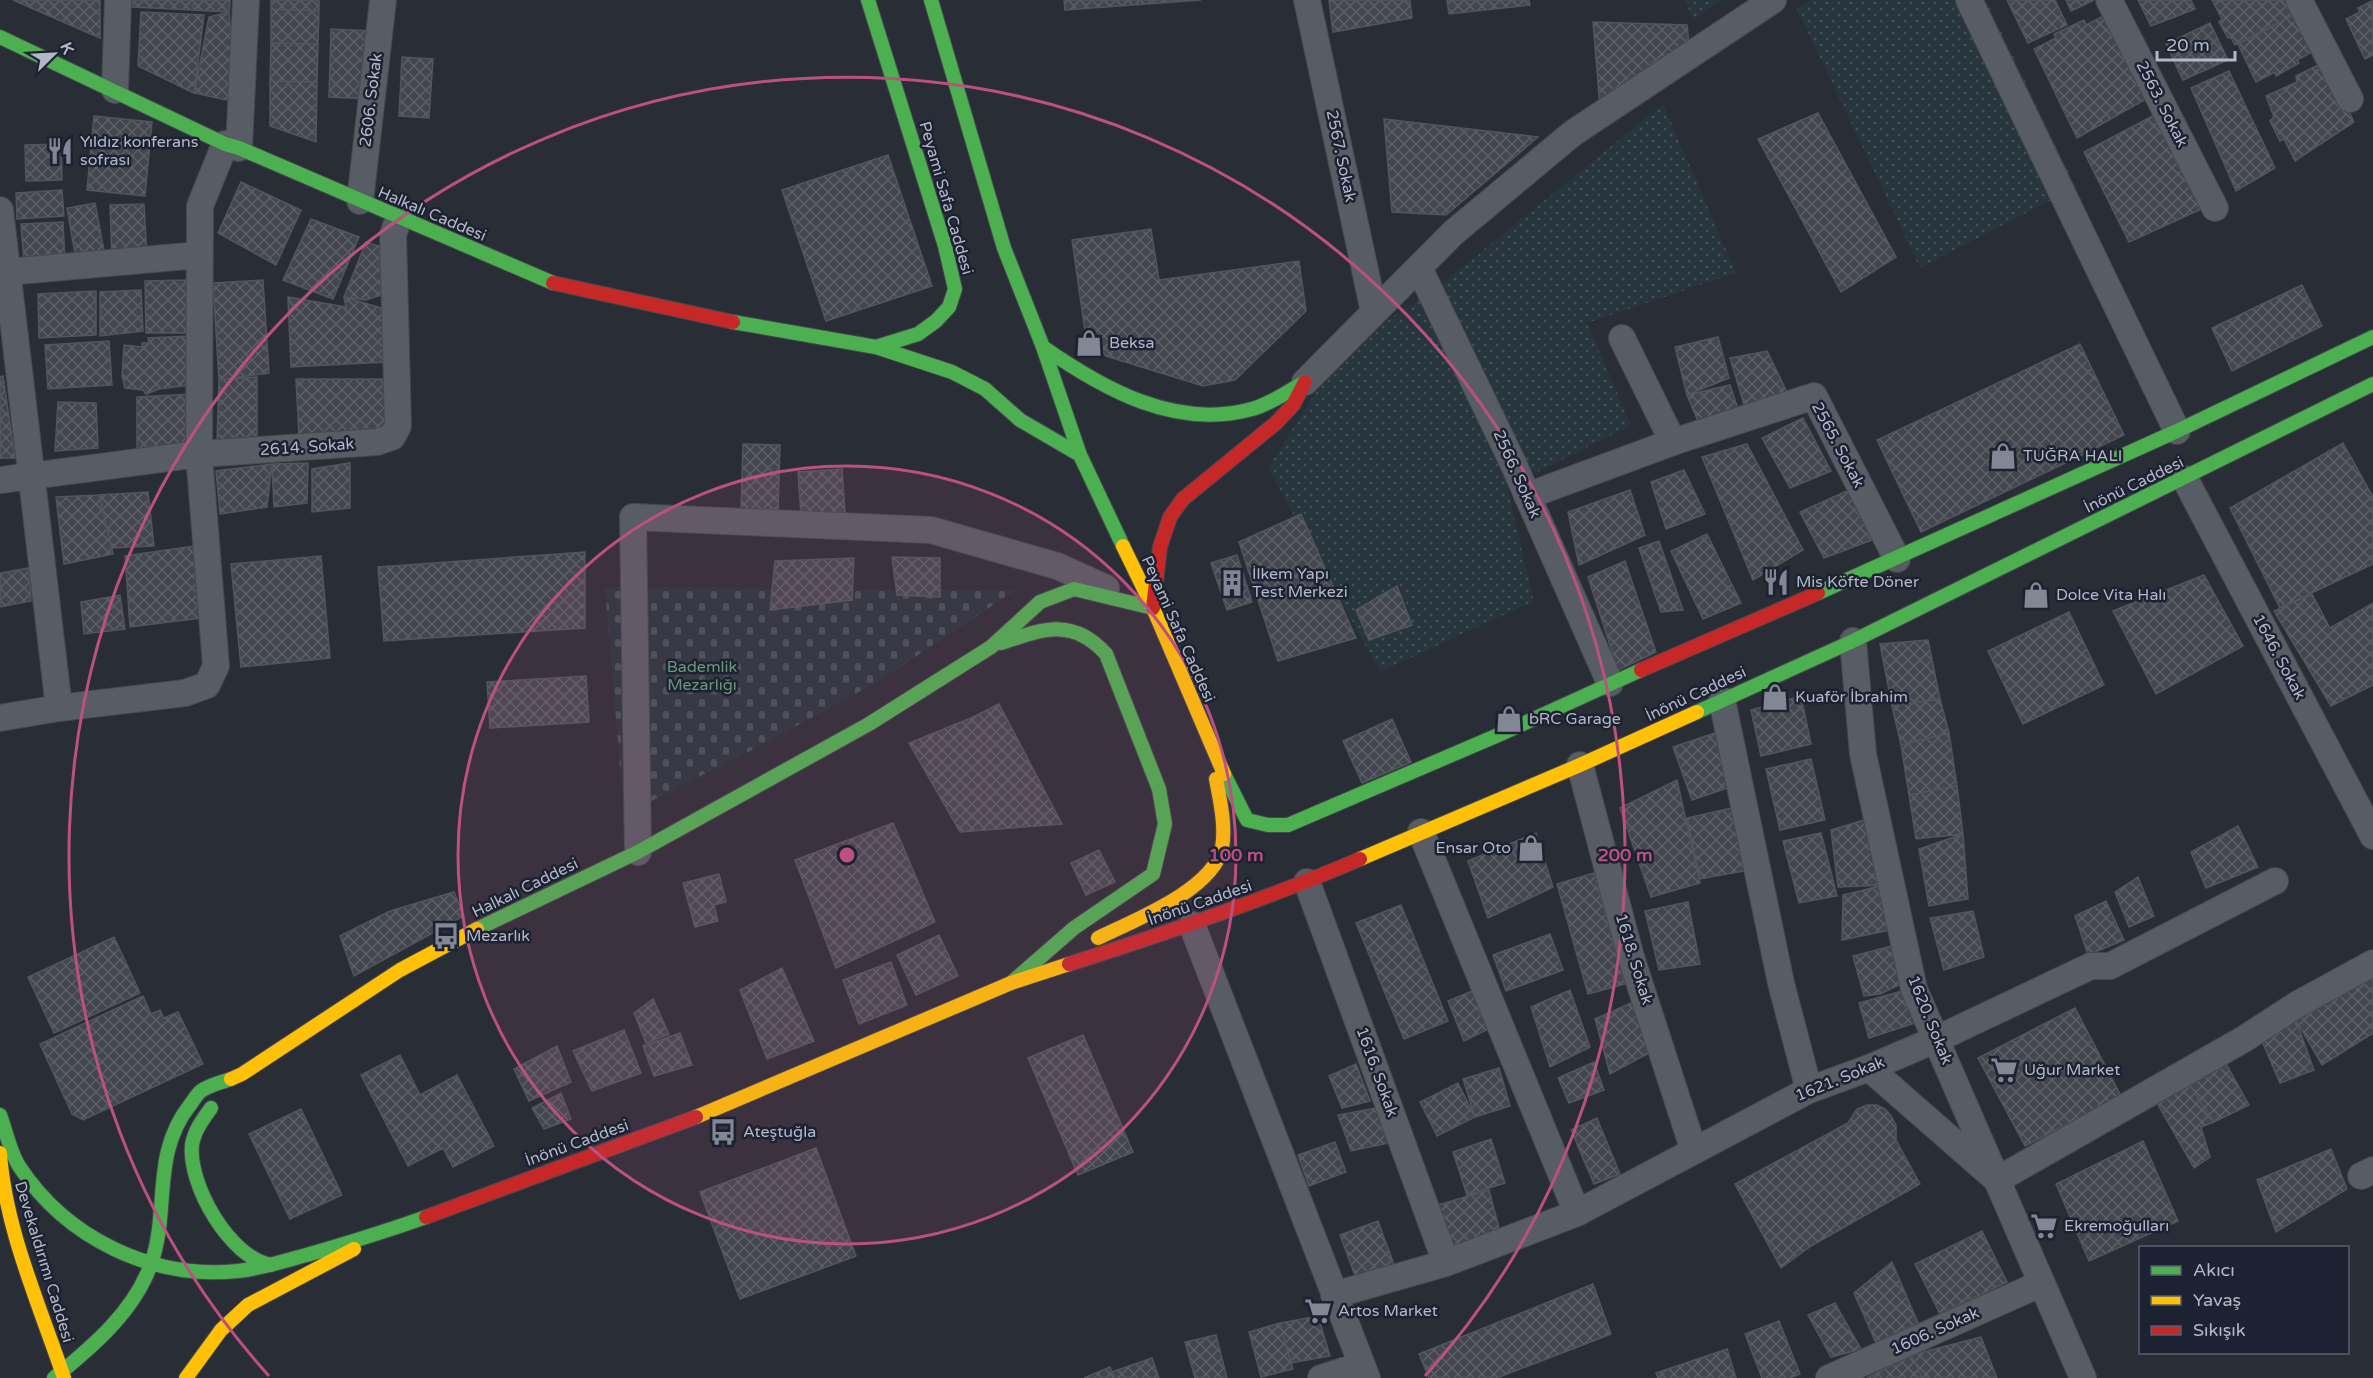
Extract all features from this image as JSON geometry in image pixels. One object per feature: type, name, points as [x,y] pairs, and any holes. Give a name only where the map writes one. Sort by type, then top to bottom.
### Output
[{"type":"main road","name":"Peyami Safa Caddesi","points":[[868,0],[945,246],[955,289],[949,307],[936,321],[918,334],[876,348]]},
{"type":"main road","name":"Peyami Safa Caddesi","points":[[931,0],[1004,248],[1043,346],[1080,455],[1153,608],[1213,752]]},
{"type":"main road","name":"Halkalı Caddesi","points":[[0,37],[232,146],[555,284],[704,317],[876,348]]},
{"type":"main road","name":"İnönü Caddesi","points":[[1213,752],[1247,820],[1268,825],[1288,825],[1897,559],[2177,431],[2373,338]]},
{"type":"main road","points":[[1043,346],[1063,361],[1139,403],[1190,415],[1222,415],[1252,409],[1305,382]]},
{"type":"main road","points":[[876,348],[970,380],[985,389],[1020,420],[1080,455]]},
{"type":"main road","points":[[1153,608],[1160,547],[1170,517],[1183,499],[1276,423],[1293,405],[1305,382]]},
{"type":"main road","name":"İnönü Caddesi","points":[[186,1378],[221,1330],[248,1305],[388,1231],[701,1115],[1011,983],[1192,925],[1307,882],[1580,765],[1853,641],[2185,479],[2373,384]]},
{"type":"main road","name":"Halkalı Caddesi","points":[[60,1376],[99,1341],[129,1305],[151,1264],[160,1221],[160,1187],[171,1134],[201,1091],[242,1074],[400,970],[481,927],[638,852],[869,724],[991,647],[1040,602],[1074,589],[1153,608]]},
{"type":"main road","name":"İnönü Caddesi","points":[[991,647],[1056,628],[1069,628],[1096,641],[1106,654],[1159,789],[1165,824],[1153,874],[1074,928],[1011,983]]},
{"type":"main road","points":[[1011,983],[1167,903],[1207,876],[1220,855],[1223,826],[1213,752]]},
{"type":"main road","points":[[242,1074],[209,1110],[196,1130],[192,1149],[200,1185],[225,1232],[258,1262],[271,1264]]},
{"type":"main road","points":[[0,1115],[18,1165],[58,1213],[92,1239],[151,1264],[187,1270],[236,1271],[271,1264],[388,1231]]},
{"type":"main road","name":"Devekaldırımı Caddesi","points":[[0,1153],[2,1185],[60,1376]]},
{"type":"main road","points":[[206,1378],[210,1345]]},
{"type":"street","points":[[114,90],[118,0]]},
{"type":"street","points":[[0,718],[59,708],[185,693],[207,685],[216,666],[199,454],[200,206],[232,146],[246,0]]},
{"type":"street","name":"2606. Sokak","points":[[360,201],[383,0]]},
{"type":"street","name":"2567. Sokak","points":[[1307,0],[1374,312]]},
{"type":"street","points":[[1305,382],[1453,233],[1574,133],[1773,0]]},
{"type":"street","points":[[1969,0],[2177,431]]},
{"type":"street","name":"2563. Sokak","points":[[2109,0],[2215,208]]},
{"type":"street","points":[[2300,0],[2350,99]]},
{"type":"street","points":[[0,210],[7,272],[8,340],[31,477],[59,708]]},
{"type":"street","name":"2614. Sokak","points":[[0,480],[199,454],[377,442],[392,437],[398,426],[393,235],[399,217]]},
{"type":"street","points":[[7,272],[200,255]]},
{"type":"street","name":"2566. Sokak","points":[[1419,268],[1527,496],[1610,683]]},
{"type":"street","points":[[1622,338],[1673,442]]},
{"type":"street","name":"2565. Sokak","points":[[1527,496],[1673,442],[1814,396],[1897,559]]},
{"type":"street","name":"1646. Sokak","points":[[2185,479],[2373,836]]},
{"type":"street","points":[[638,852],[633,517],[931,530],[1057,566],[1153,608]]},
{"type":"street","name":"1620. Sokak","points":[[1853,641],[1863,754],[1914,989],[2040,1284],[2083,1378]]},
{"type":"street","points":[[1722,700],[1781,983],[1809,1090]]},
{"type":"street","name":"1618. Sokak","points":[[1580,765],[1631,957],[1695,1151]]},
{"type":"street","points":[[1421,832],[1577,1212]]},
{"type":"street","name":"1621. Sokak","points":[[1334,1294],[1446,1263],[1577,1212],[1809,1090],[1937,1039],[2091,966],[2110,966],[2275,880]]},
{"type":"street","name":"1616. Sokak","points":[[1307,882],[1446,1263]]},
{"type":"street","points":[[1192,925],[1364,1372],[1321,1378]]},
{"type":"street","points":[[1869,1068],[1997,1180],[2244,1039],[2298,1004],[2373,963]]},
{"type":"street","name":"1606. Sokak","points":[[1829,1378],[2040,1284]]},
{"type":"green space","points":[[1684,0],[1721,0],[1694,20]]},
{"type":"green space","points":[[1810,0],[1986,0],[2076,187],[1920,268],[1797,9]]},
{"type":"green space","points":[[1663,104],[1736,273],[1587,323],[1631,425],[1507,487],[1534,601],[1380,672],[1268,468],[1341,352],[1448,279]]},
{"type":"green space","name":"Bademlik Mezarlığı","points":[[605,588],[1016,590],[879,681],[758,747],[624,815]]},
{"type":"building","points":[[13,0],[100,0],[100,38]]},
{"type":"building","points":[[133,0],[194,0],[193,10],[132,7]]},
{"type":"building","points":[[194,0],[230,0],[229,12],[193,10]]},
{"type":"building","points":[[271,0],[319,0],[319,11],[271,9]]},
{"type":"building","points":[[1064,0],[1201,0],[1065,10]]},
{"type":"building","points":[[1329,0],[1410,0],[1412,18],[1333,32]]},
{"type":"building","points":[[1447,0],[1529,0],[1530,5],[1449,14]]},
{"type":"building","points":[[2007,0],[2055,0],[2067,25],[2028,43]]},
{"type":"building","points":[[2066,0],[2094,0],[2071,11]]},
{"type":"building","points":[[2138,0],[2191,0],[2195,9],[2151,26]]},
{"type":"building","points":[[2212,0],[2291,0],[2298,13],[2235,45],[2219,22],[2222,19]]},
{"type":"building","points":[[2372,1],[2373,55],[2365,59],[2346,19],[2360,12],[2358,8]]},
{"type":"building","points":[[271,9],[319,11],[318,44],[271,43]]},
{"type":"building","points":[[141,12],[204,15],[194,93],[138,66]]},
{"type":"building","points":[[229,12],[236,102],[194,93],[209,17]]},
{"type":"building","points":[[2111,12],[2148,98],[2077,138],[2034,49],[2056,38],[2054,34],[2084,20],[2086,25]]},
{"type":"building","points":[[2298,13],[2316,50],[2297,60],[2299,63],[2276,76],[2275,72],[2256,82],[2238,44]]},
{"type":"building","points":[[1593,22],[1687,25],[1689,44],[1600,107]]},
{"type":"building","points":[[2210,23],[2228,60],[2183,80],[2166,44]]},
{"type":"building","points":[[331,29],[372,31],[369,99],[329,97]]},
{"type":"building","points":[[271,43],[318,44],[317,82],[270,81]]},
{"type":"building","points":[[402,57],[433,59],[429,118],[399,116]]},
{"type":"building","points":[[2318,65],[2319,69],[2326,65],[2354,122],[2295,161],[2284,139],[2280,141],[2270,121],[2274,117],[2266,96],[2297,82],[2296,76]]},
{"type":"building","points":[[2229,71],[2275,168],[2236,191],[2191,88]]},
{"type":"building","points":[[270,81],[317,82],[316,142],[270,126]]},
{"type":"building","points":[[2160,112],[2204,208],[2129,242],[2084,152]]},
{"type":"building","points":[[1818,113],[1896,257],[1841,292],[1758,139]]},
{"type":"building","points":[[94,116],[152,122],[145,196],[87,190]]},
{"type":"building","points":[[1384,119],[1538,137],[1446,215],[1392,212]]},
{"type":"building","points":[[61,144],[62,180],[26,181],[25,145]]},
{"type":"building","points":[[888,155],[932,286],[826,321],[782,190]]},
{"type":"building","points":[[241,182],[301,210],[276,265],[218,233]]},
{"type":"building","points":[[62,190],[64,216],[17,219],[16,193]]},
{"type":"building","points":[[95,203],[105,256],[76,260],[67,208]]},
{"type":"building","points":[[144,204],[147,257],[112,259],[110,205]]},
{"type":"building","points":[[311,219],[359,237],[333,299],[283,280]]},
{"type":"building","points":[[63,222],[65,261],[24,263],[21,224]]},
{"type":"building","points":[[1151,229],[1159,280],[1299,261],[1306,311],[1235,380],[1203,386],[1106,356],[1085,331],[1072,240]]},
{"type":"building","points":[[366,242],[379,246],[382,295],[365,300],[344,297]]},
{"type":"building","points":[[189,280],[191,333],[146,333],[145,281]]},
{"type":"building","points":[[263,280],[269,373],[219,380],[213,283]]},
{"type":"building","points":[[2302,285],[2322,326],[2232,371],[2212,328]]},
{"type":"building","points":[[141,290],[143,331],[100,336],[100,292]]},
{"type":"building","points":[[96,291],[96,335],[39,338],[38,294]]},
{"type":"building","points":[[288,297],[346,307],[344,297],[385,309],[387,362],[291,367]]},
{"type":"building","points":[[190,336],[190,385],[159,389],[146,394],[143,390],[125,388],[122,376],[124,345],[142,347],[142,343],[149,343],[148,338]]},
{"type":"building","points":[[1718,337],[1729,378],[1687,395],[1675,347]]},
{"type":"building","points":[[109,341],[112,385],[48,389],[45,345]]},
{"type":"building","points":[[2080,344],[2124,435],[1921,532],[1877,440]]},
{"type":"building","points":[[1767,351],[1788,394],[1745,408],[1730,358]]},
{"type":"building","points":[[3,376],[15,458],[0,458],[0,377]]},
{"type":"building","points":[[257,377],[257,438],[217,442],[219,380]]},
{"type":"building","points":[[296,379],[386,379],[389,431],[299,436]]},
{"type":"building","points":[[1730,385],[1739,412],[1700,426],[1687,395]]},
{"type":"building","points":[[191,394],[194,443],[137,449],[137,397]]},
{"type":"building","points":[[58,402],[96,403],[98,448],[55,451]]},
{"type":"building","points":[[1803,418],[1831,471],[1790,488],[1762,438]]},
{"type":"building","points":[[2343,443],[2373,497],[2373,564],[2280,608],[2230,508]]},
{"type":"building","points":[[743,444],[780,445],[778,512],[741,511]]},
{"type":"building","points":[[1747,444],[1803,550],[1753,580],[1702,457]]},
{"type":"building","points":[[308,463],[307,503],[274,507],[272,464]]},
{"type":"building","points":[[350,463],[350,508],[312,512],[312,469]]},
{"type":"building","points":[[272,464],[267,507],[220,514],[216,471]]},
{"type":"building","points":[[842,469],[845,512],[801,515],[798,472]]},
{"type":"building","points":[[1684,470],[1705,514],[1666,529],[1651,482]]},
{"type":"building","points":[[1851,489],[1872,540],[1824,558],[1800,512]]},
{"type":"building","points":[[1630,490],[1645,535],[1579,565],[1568,512]]},
{"type":"building","points":[[148,492],[154,546],[112,548],[99,495]]},
{"type":"building","points":[[99,495],[113,554],[64,564],[56,497]]},
{"type":"building","points":[[1301,514],[1356,638],[1278,661],[1239,542]]},
{"type":"building","points":[[1707,534],[1741,603],[1703,619],[1671,551]]},
{"type":"building","points":[[1659,541],[1683,610],[1661,612],[1639,548]]},
{"type":"building","points":[[194,546],[201,618],[130,627],[125,556]]},
{"type":"building","points":[[585,552],[585,628],[384,641],[378,567]]},
{"type":"building","name":"İlkem Yapı Test Merkezi","points":[[1237,555],[1252,602],[1227,610],[1211,563]]},
{"type":"building","points":[[321,556],[330,658],[241,667],[231,564]]},
{"type":"building","points":[[892,557],[940,558],[940,597],[897,595]]},
{"type":"building","points":[[854,558],[852,600],[770,610],[775,561]]},
{"type":"building","points":[[1625,561],[1656,652],[1618,670],[1588,577]]},
{"type":"building","points":[[29,568],[31,601],[0,607],[0,573]]},
{"type":"building","points":[[2204,575],[2243,646],[2156,694],[2113,611]]},
{"type":"building","points":[[1397,586],[1412,625],[1369,640],[1356,610]]},
{"type":"building","points":[[2312,594],[2330,628],[2373,603],[2373,685],[2331,706],[2274,611]]},
{"type":"building","points":[[120,595],[125,629],[84,634],[81,602]]},
{"type":"building","points":[[2069,612],[2104,685],[2023,724],[1988,651]]},
{"type":"building","points":[[1928,640],[1940,699],[1892,706],[1880,644]]},
{"type":"building","points":[[586,676],[589,722],[490,728],[487,682]]},
{"type":"building","points":[[1801,696],[1811,744],[1761,756],[1751,710]]},
{"type":"building","points":[[1940,699],[1949,733],[1901,745],[1892,706]]},
{"type":"building","points":[[999,704],[1062,824],[960,832],[909,743]]},
{"type":"building","points":[[1392,719],[1411,762],[1362,783],[1343,741]]},
{"type":"building","points":[[1715,733],[1733,786],[1692,800],[1673,747]]},
{"type":"building","points":[[1949,733],[1957,786],[1909,795],[1901,745]]},
{"type":"building","points":[[1811,759],[1825,820],[1780,830],[1766,769]]},
{"type":"building","points":[[1677,780],[1700,883],[1651,897],[1620,808]]},
{"type":"building","points":[[1957,786],[1963,834],[1916,839],[1909,795]]},
{"type":"building","points":[[1732,808],[1744,871],[1700,879],[1687,818]]},
{"type":"building","points":[[1867,819],[1884,885],[1838,887],[1831,830]]},
{"type":"building","points":[[893,823],[935,922],[836,968],[795,860]]},
{"type":"building","points":[[2238,826],[2258,867],[2206,888],[2191,852]]},
{"type":"building","points":[[1536,833],[1553,887],[1488,918],[1468,861]]},
{"type":"building","points":[[1821,833],[1837,896],[1799,903],[1783,841]]},
{"type":"building","points":[[1963,834],[1968,899],[1929,906],[1919,849]]},
{"type":"building","points":[[1099,850],[1115,882],[1086,895],[1071,863]]},
{"type":"building","points":[[1594,873],[1625,984],[1588,994],[1557,884]]},
{"type":"building","points":[[719,874],[726,902],[714,905],[718,921],[695,927],[683,883]]},
{"type":"building","points":[[2138,877],[2154,916],[2129,927],[2115,892]]},
{"type":"building","points":[[1884,885],[1891,930],[1842,940],[1843,895]]},
{"type":"building","points":[[454,892],[464,916],[354,976],[340,936],[390,911]]},
{"type":"building","points":[[2106,901],[2124,940],[2088,955],[2075,916]]},
{"type":"building","points":[[1688,902],[1700,964],[1659,970],[1645,911]]},
{"type":"building","points":[[1401,905],[1448,1021],[1404,1039],[1356,923]]},
{"type":"building","points":[[1973,911],[1984,957],[1944,970],[1930,918]]},
{"type":"building","points":[[1550,934],[1563,970],[1506,991],[1493,955]]},
{"type":"building","points":[[939,935],[958,976],[916,995],[897,955]]},
{"type":"building","points":[[114,937],[140,993],[54,1033],[28,977]]},
{"type":"building","points":[[1892,946],[1901,984],[1880,994],[1864,996],[1853,956]]},
{"type":"building","points":[[891,962],[907,1005],[859,1024],[843,980]]},
{"type":"building","points":[[782,968],[814,1041],[767,1059],[740,990]]},
{"type":"building","points":[[2373,975],[2373,1033],[2322,1065],[2296,1020]]},
{"type":"building","points":[[1477,989],[1495,1026],[1464,1041],[1448,1001]]},
{"type":"building","points":[[1570,990],[1590,1047],[1550,1067],[1531,1007]]},
{"type":"building","points":[[1906,990],[1915,1023],[1869,1038],[1859,1003]]},
{"type":"building","points":[[143,996],[151,1014],[160,1010],[164,1018],[178,1012],[203,1064],[83,1120],[72,1114],[40,1044]]},
{"type":"building","points":[[653,999],[669,1034],[646,1043],[634,1013]]},
{"type":"building","points":[[1631,1003],[1653,1051],[1610,1074],[1595,1019]]},
{"type":"building","points":[[2075,1008],[2121,1096],[2025,1146],[1978,1058]]},
{"type":"building","points":[[2296,1020],[2314,1070],[2280,1083],[2262,1041]]},
{"type":"building","points":[[624,1030],[641,1073],[592,1091],[573,1051]]},
{"type":"building","points":[[680,1033],[692,1065],[654,1076],[643,1046]]},
{"type":"building","points":[[1083,1035],[1133,1152],[1078,1175],[1028,1058]]},
{"type":"building","points":[[557,1046],[571,1082],[529,1101],[514,1069]]},
{"type":"building","points":[[400,1055],[420,1095],[457,1075],[494,1146],[453,1167],[443,1148],[408,1166],[361,1075]]},
{"type":"building","points":[[2224,1060],[2249,1105],[2214,1122],[2185,1078]]},
{"type":"building","points":[[1594,1062],[1604,1090],[1569,1103],[1558,1078]]},
{"type":"building","points":[[1356,1064],[1370,1101],[1342,1108],[1329,1076]]},
{"type":"building","points":[[1499,1068],[1510,1106],[1475,1117],[1463,1079]]},
{"type":"building","points":[[2185,1078],[2214,1122],[2201,1127],[2210,1157],[2194,1168],[2153,1096]]},
{"type":"building","points":[[1458,1083],[1475,1117],[1437,1136],[1420,1102]]},
{"type":"building","points":[[561,1093],[571,1119],[544,1129],[532,1108]]},
{"type":"building","points":[[1867,1105],[1877,1105],[1891,1116],[1896,1125],[1896,1140],[1920,1184],[1811,1246],[1781,1268],[1735,1184],[1848,1123],[1857,1109]]},
{"type":"building","points":[[1376,1108],[1389,1143],[1351,1151],[1338,1115]]},
{"type":"building","points":[[301,1109],[342,1195],[290,1219],[249,1134]]},
{"type":"building","points":[[1597,1118],[1620,1174],[1594,1184],[1571,1130]]},
{"type":"building","points":[[1491,1139],[1505,1183],[1467,1195],[1453,1152]]},
{"type":"building","points":[[2143,1141],[2178,1221],[2089,1261],[2056,1184]]},
{"type":"building","points":[[1335,1142],[1346,1172],[1309,1186],[1298,1155]]},
{"type":"building","points":[[816,1148],[856,1256],[740,1299],[700,1192]]},
{"type":"building","points":[[2331,1149],[2347,1189],[2276,1232],[2257,1180]]},
{"type":"building","points":[[1489,1190],[1501,1235],[1450,1249],[1438,1205]]},
{"type":"building","points":[[1378,1221],[1395,1267],[1357,1281],[1340,1235]]},
{"type":"building","points":[[1982,1231],[2007,1282],[1940,1314],[1915,1264]]},
{"type":"building","points":[[1892,1262],[1918,1323],[1876,1343],[1854,1293]]},
{"type":"building","points":[[1593,1284],[1611,1334],[1497,1378],[1429,1378],[1419,1354]]},
{"type":"building","points":[[1835,1303],[1861,1349],[1831,1357],[1808,1315]]},
{"type":"building","points":[[1318,1316],[1330,1356],[1291,1363],[1280,1323]]},
{"type":"building","points":[[1779,1321],[1800,1374],[1790,1378],[1762,1378],[1745,1334]]},
{"type":"building","points":[[1280,1323],[1293,1369],[1261,1377],[1249,1332]]},
{"type":"building","points":[[1216,1335],[1227,1378],[1195,1378],[1185,1342]]},
{"type":"building","points":[[1981,1337],[1997,1378],[1922,1378],[1912,1355]]},
{"type":"building","points":[[1727,1349],[1736,1378],[1658,1378],[1656,1373]]},
{"type":"building","points":[[1912,1355],[1922,1378],[1867,1378]]},
{"type":"building","points":[[1152,1358],[1159,1378],[1115,1378],[1112,1372]]},
{"type":"building","points":[[1110,1367],[1114,1378],[1084,1378]]},
{"type":"traffic: fast","points":[[868,0],[945,246],[955,289],[949,307],[936,321],[918,334],[876,347]]},
{"type":"traffic: fast","points":[[931,0],[1004,248],[1043,347],[1080,455]]},
{"type":"traffic: fast","points":[[0,37],[225,144],[553,283]]},
{"type":"traffic: fast","points":[[733,322],[876,347],[952,372],[985,389],[1020,420],[1080,455],[1123,546]]},
{"type":"traffic: fast","points":[[1818,593],[2177,431],[2373,337]]},
{"type":"traffic: fast","points":[[1043,347],[1115,391],[1168,410],[1196,414],[1224,414],[1259,407],[1305,382]]},
{"type":"traffic: fast","points":[[1697,712],[1853,641],[2373,384]]},
{"type":"traffic: fast","points":[[477,929],[638,852],[869,724],[991,647],[1040,602],[1074,589],[1153,608]]},
{"type":"traffic: fast","points":[[1001,643],[1057,629],[1082,635],[1094,642],[1106,654],[1159,789],[1165,824],[1153,874],[1074,928],[1011,983]]},
{"type":"traffic: fast","points":[[1224,774],[1247,820],[1268,825],[1288,825],[1503,733],[1641,670]]},
{"type":"traffic: fast","points":[[54,1378],[97,1341],[134,1298],[144,1281],[157,1244],[166,1163],[170,1143],[178,1124],[201,1091],[231,1079]]},
{"type":"traffic: fast","points":[[211,1108],[197,1130],[192,1145],[197,1180],[204,1199],[227,1235],[241,1249],[271,1265]]},
{"type":"traffic: fast","points":[[0,1115],[19,1166],[38,1192],[61,1214],[86,1233],[114,1249],[143,1261],[174,1269],[206,1272],[258,1268],[345,1244],[426,1217]]},
{"type":"traffic: slow","points":[[1123,546],[1153,608],[1224,774]]},
{"type":"traffic: slow","points":[[1360,859],[1580,765],[1697,712]]},
{"type":"traffic: slow","points":[[1098,938],[1170,902],[1204,877],[1216,863],[1222,848],[1223,831],[1216,779]]},
{"type":"traffic: slow","points":[[231,1079],[400,970],[477,929]]},
{"type":"traffic: slow","points":[[696,1117],[1011,983],[1069,964]]},
{"type":"traffic: slow","points":[[0,1153],[3,1182],[16,1239],[64,1378]]},
{"type":"traffic: slow","points":[[186,1378],[221,1330],[248,1305],[354,1249]]},
{"type":"traffic: jam","points":[[553,283],[733,322]]},
{"type":"traffic: jam","points":[[1153,608],[1160,547],[1170,517],[1183,499],[1276,423],[1293,405],[1305,382]]},
{"type":"traffic: jam","points":[[1641,670],[1818,593]]},
{"type":"traffic: jam","points":[[1069,964],[1216,915],[1360,859]]},
{"type":"traffic: jam","points":[[426,1217],[696,1117]]},
{"type":"place","name":"Yıldız konferans sofrası","points":[[60,151]]},
{"type":"place","name":"Beksa","points":[[1089,343]]},
{"type":"place","name":"TUĞRA HALI","points":[[2003,456]]},
{"type":"place","name":"Mis Köfte Döner","points":[[1776,582]]},
{"type":"place","name":"İlkem Yapı Test Merkezi","points":[[1232,583]]},
{"type":"place","name":"Dolce Vita Halı","points":[[2036,595]]},
{"type":"place","name":"Kuaför İbrahim","points":[[1775,697]]},
{"type":"place","name":"bRC Garage","points":[[1509,719]]},
{"type":"place","name":"Ensar Oto","points":[[1531,848]]},
{"type":"place","name":"Mezarlık","points":[[446,936]]},
{"type":"place","name":"Uğur Market","points":[[2004,1070]]},
{"type":"place","name":"Ateştuğla","points":[[723,1132]]},
{"type":"place","name":"Ekremoğulları","points":[[2044,1226]]},
{"type":"place","name":"Artos Market","points":[[1318,1311]]}]
